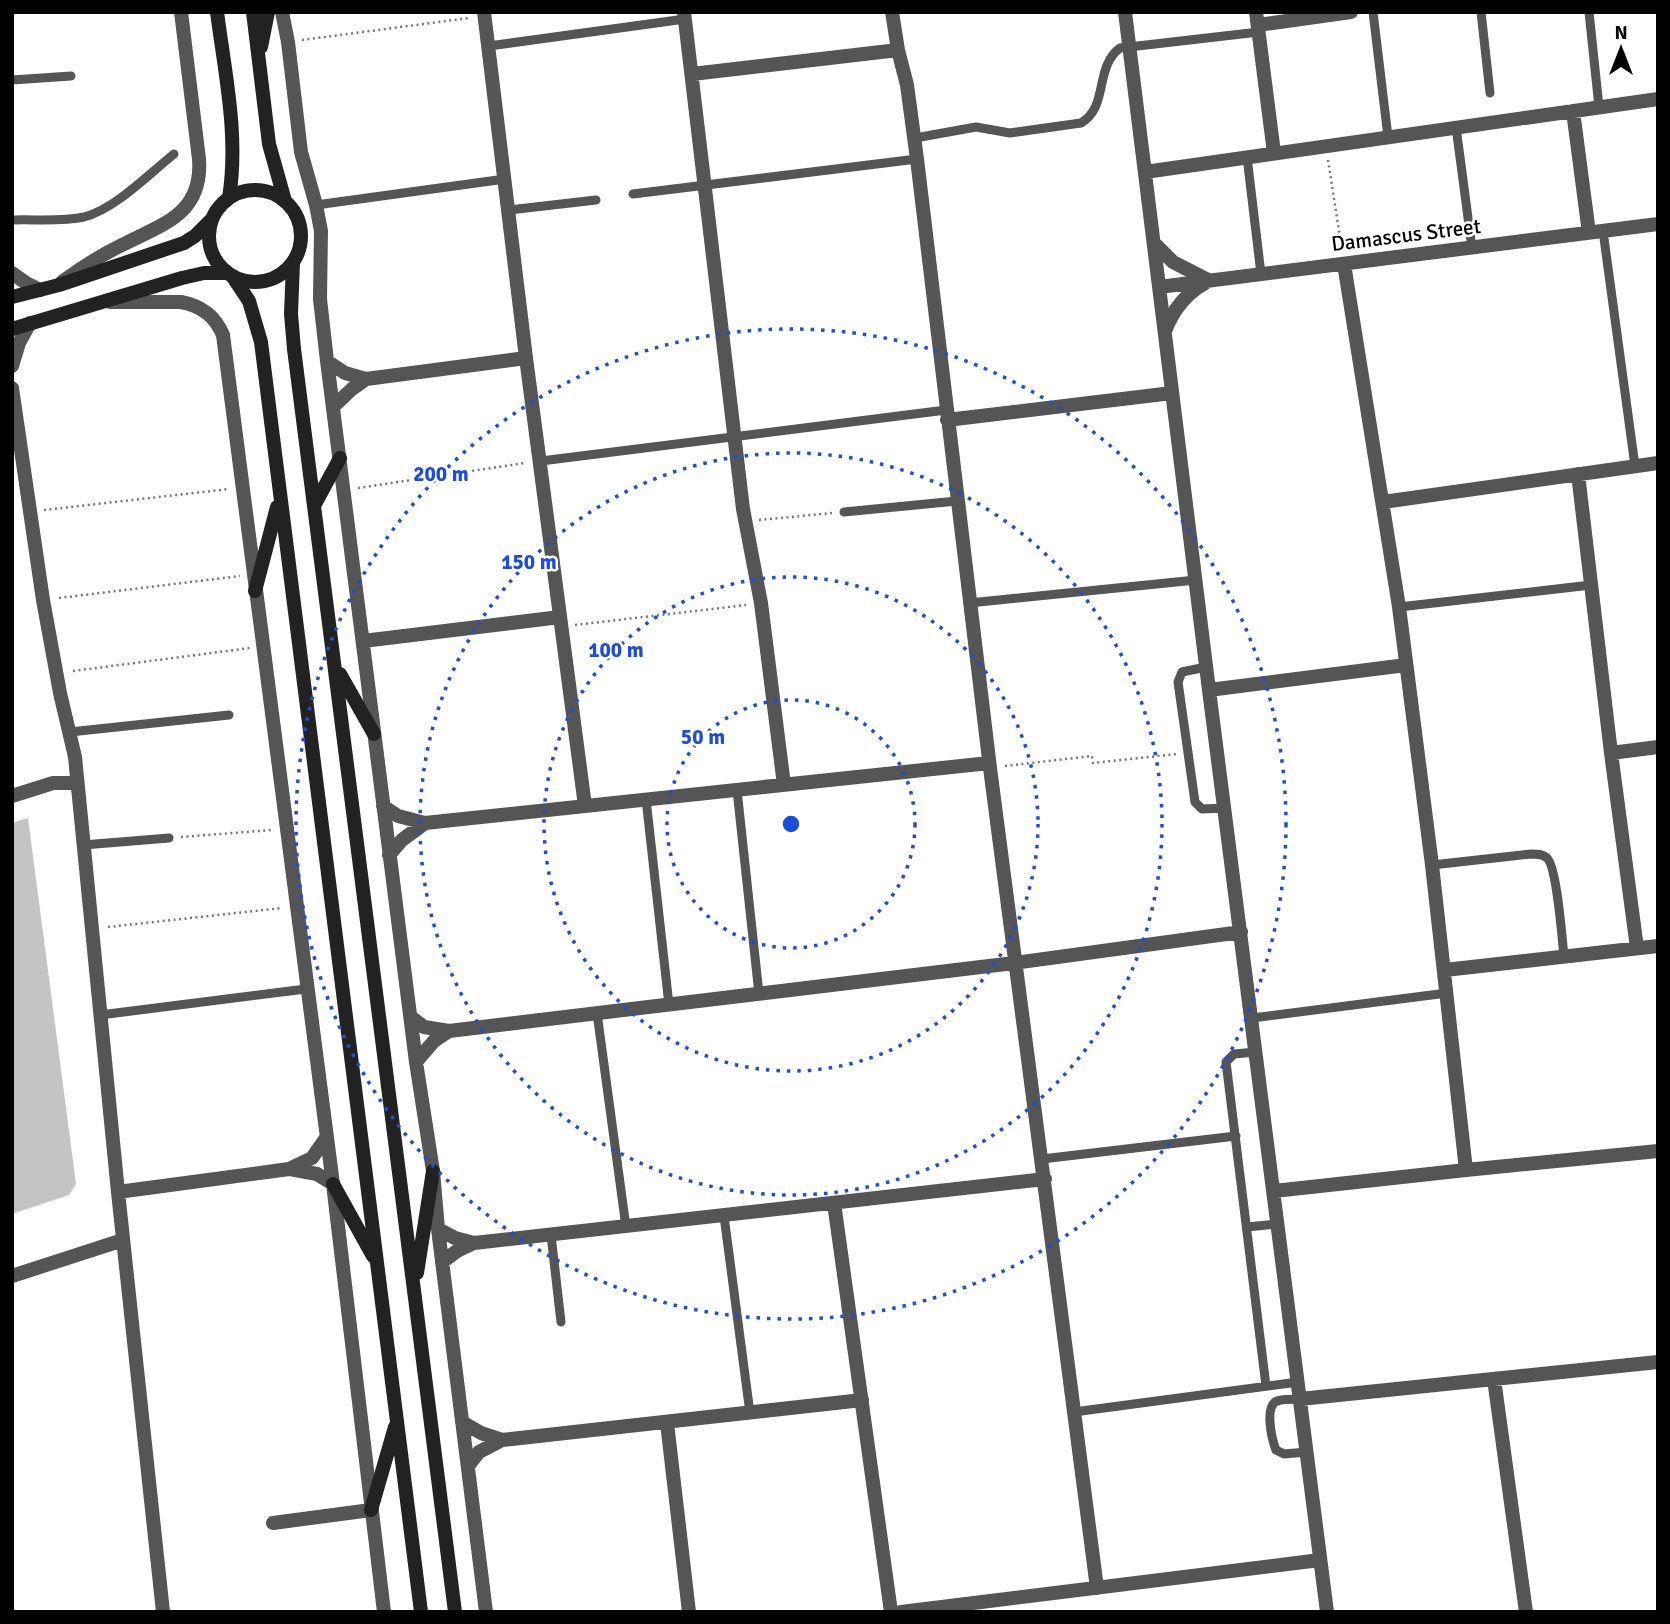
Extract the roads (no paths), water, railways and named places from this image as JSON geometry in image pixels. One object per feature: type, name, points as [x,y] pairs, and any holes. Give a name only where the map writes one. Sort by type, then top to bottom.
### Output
[{"type":"main road","points":[[217,12],[232,122],[233,160],[229,198]]},
{"type":"main road","points":[[253,12],[269,144],[285,201]]},
{"type":"main road","points":[[259,59],[268,12]]},
{"type":"main road","points":[[12,297],[59,285],[184,243],[195,236],[229,198],[252,190],[275,195],[285,201],[300,224],[302,237],[293,263],[284,273],[272,279],[246,282],[230,275],[193,275],[12,329]]},
{"type":"main road","points":[[212,219],[209,230],[212,254],[249,301],[258,328],[421,1612]]},
{"type":"main road","points":[[293,263],[292,332],[455,1612]]},
{"type":"main road","points":[[314,504],[340,458]]},
{"type":"main road","points":[[255,591],[279,499]]},
{"type":"main road","points":[[335,666],[374,734]]},
{"type":"main road","points":[[414,1288],[433,1171]]},
{"type":"main road","points":[[333,1184],[377,1265]]},
{"type":"main road","points":[[371,1510],[397,1419]]},
{"type":"street","points":[[59,285],[100,257],[168,223],[185,209],[196,191],[200,170],[181,12]]},
{"type":"street","points":[[282,12],[301,152],[321,232],[320,299],[327,361],[416,1062],[433,1171],[486,1612]]},
{"type":"street","points":[[892,12],[918,159],[989,766],[1097,1588]]},
{"type":"street","points":[[1125,12],[1327,1612]]},
{"type":"street","points":[[1274,153],[1258,23],[1351,12]]},
{"type":"street","points":[[485,14],[526,358],[585,806]]},
{"type":"street","points":[[685,15],[745,522],[761,603],[784,785]]},
{"type":"street","points":[[692,74],[898,50]]},
{"type":"street","points":[[1145,172],[1658,99]]},
{"type":"street","points":[[1573,111],[1596,232]]},
{"type":"street","name":"Damascus Street","points":[[1160,287],[1658,224]]},
{"type":"street","points":[[1154,243],[1173,262],[1209,281]]},
{"type":"street","points":[[1344,264],[1399,607],[1445,970],[1466,1170]]},
{"type":"street","points":[[12,273],[40,290]]},
{"type":"street","points":[[1165,332],[1177,307],[1197,287],[1209,281]]},
{"type":"street","points":[[101,302],[181,302],[202,309],[218,325],[225,346],[333,1184],[384,1612]]},
{"type":"street","points":[[12,366],[19,343],[30,323]]},
{"type":"street","points":[[327,361],[345,373],[366,379],[526,358]]},
{"type":"street","points":[[333,407],[345,394],[366,379]]},
{"type":"street","points":[[12,388],[43,600],[70,732],[163,1612]]},
{"type":"street","points":[[946,415],[1172,393]]},
{"type":"street","points":[[1383,502],[1658,463]]},
{"type":"street","points":[[1578,474],[1637,948]]},
{"type":"street","points":[[363,641],[561,622]]},
{"type":"street","points":[[1209,690],[1406,665]]},
{"type":"street","points":[[1611,753],[1658,747]]},
{"type":"street","points":[[383,806],[398,816],[425,823],[989,766]]},
{"type":"street","points":[[12,796],[53,783],[76,783]]},
{"type":"street","points":[[390,855],[402,840],[425,823]]},
{"type":"street","points":[[411,1017],[424,1027],[449,1031],[1014,963],[1241,932]]},
{"type":"street","points":[[1445,970],[1658,946]]},
{"type":"street","points":[[416,1062],[433,1041],[449,1031]]},
{"type":"street","points":[[289,1169],[312,1158],[326,1138]]},
{"type":"street","points":[[1274,1191],[1658,1151]]},
{"type":"street","points":[[118,1192],[289,1169],[317,1174],[333,1184]]},
{"type":"street","points":[[438,1229],[455,1238],[474,1243],[1045,1179]]},
{"type":"street","points":[[834,1203],[891,1612]]},
{"type":"street","points":[[12,1276],[123,1240]]},
{"type":"street","points":[[442,1262],[474,1243]]},
{"type":"street","points":[[1300,1399],[1658,1362]]},
{"type":"street","points":[[1494,1379],[1526,1612]]},
{"type":"street","points":[[468,1465],[479,1452],[502,1440],[862,1400]]},
{"type":"street","points":[[462,1422],[481,1433],[502,1440]]},
{"type":"street","points":[[667,1423],[689,1612]]},
{"type":"street","points":[[273,1523],[371,1510]]},
{"type":"street","points":[[901,1612],[999,1606],[1097,1588],[1320,1560]]},
{"type":"lane","points":[[1373,12],[1388,137]]},
{"type":"lane","points":[[1481,12],[1490,93]]},
{"type":"lane","points":[[1589,12],[1599,107]]},
{"type":"lane","points":[[489,47],[685,15]]},
{"type":"lane","points":[[915,138],[976,127],[1010,133],[1081,123],[1087,120],[1095,108],[1106,63],[1111,54],[1120,48],[1258,23]]},
{"type":"lane","points":[[12,80],[71,76]]},
{"type":"lane","points":[[1457,127],[1472,248]]},
{"type":"lane","points":[[12,220],[71,218],[93,214],[112,204],[174,154]]},
{"type":"lane","points":[[1247,158],[1261,274]]},
{"type":"lane","points":[[633,194],[918,159]]},
{"type":"lane","points":[[316,205],[505,179]]},
{"type":"lane","points":[[509,209],[596,200]]},
{"type":"lane","points":[[1596,232],[1635,466]]},
{"type":"lane","points":[[541,461],[946,415]]},
{"type":"lane","points":[[844,512],[957,501]]},
{"type":"lane","points":[[969,603],[1196,579]]},
{"type":"lane","points":[[1399,607],[1591,585]]},
{"type":"lane","points":[[1206,667],[1182,672],[1178,678],[1187,752],[1195,802],[1202,809],[1225,808]]},
{"type":"lane","points":[[70,732],[229,715]]},
{"type":"lane","points":[[737,790],[760,994]]},
{"type":"lane","points":[[646,799],[668,1004]]},
{"type":"lane","points":[[83,845],[169,838]]},
{"type":"lane","points":[[1432,865],[1531,854],[1540,854],[1547,858],[1554,872],[1564,956]]},
{"type":"lane","points":[[100,1015],[306,989]]},
{"type":"lane","points":[[1252,1018],[1447,993]]},
{"type":"lane","points":[[597,1013],[626,1227]]},
{"type":"lane","points":[[1256,1052],[1234,1054],[1226,1062],[1266,1386]]},
{"type":"lane","points":[[1042,1158],[1236,1136]]},
{"type":"lane","points":[[724,1216],[750,1413]]},
{"type":"lane","points":[[1247,1227],[1278,1224]]},
{"type":"lane","points":[[551,1235],[561,1322]]},
{"type":"lane","points":[[1074,1412],[1298,1382]]},
{"type":"lane","points":[[1300,1399],[1280,1401],[1273,1404],[1269,1410],[1274,1444],[1278,1452],[1307,1451]]}]
